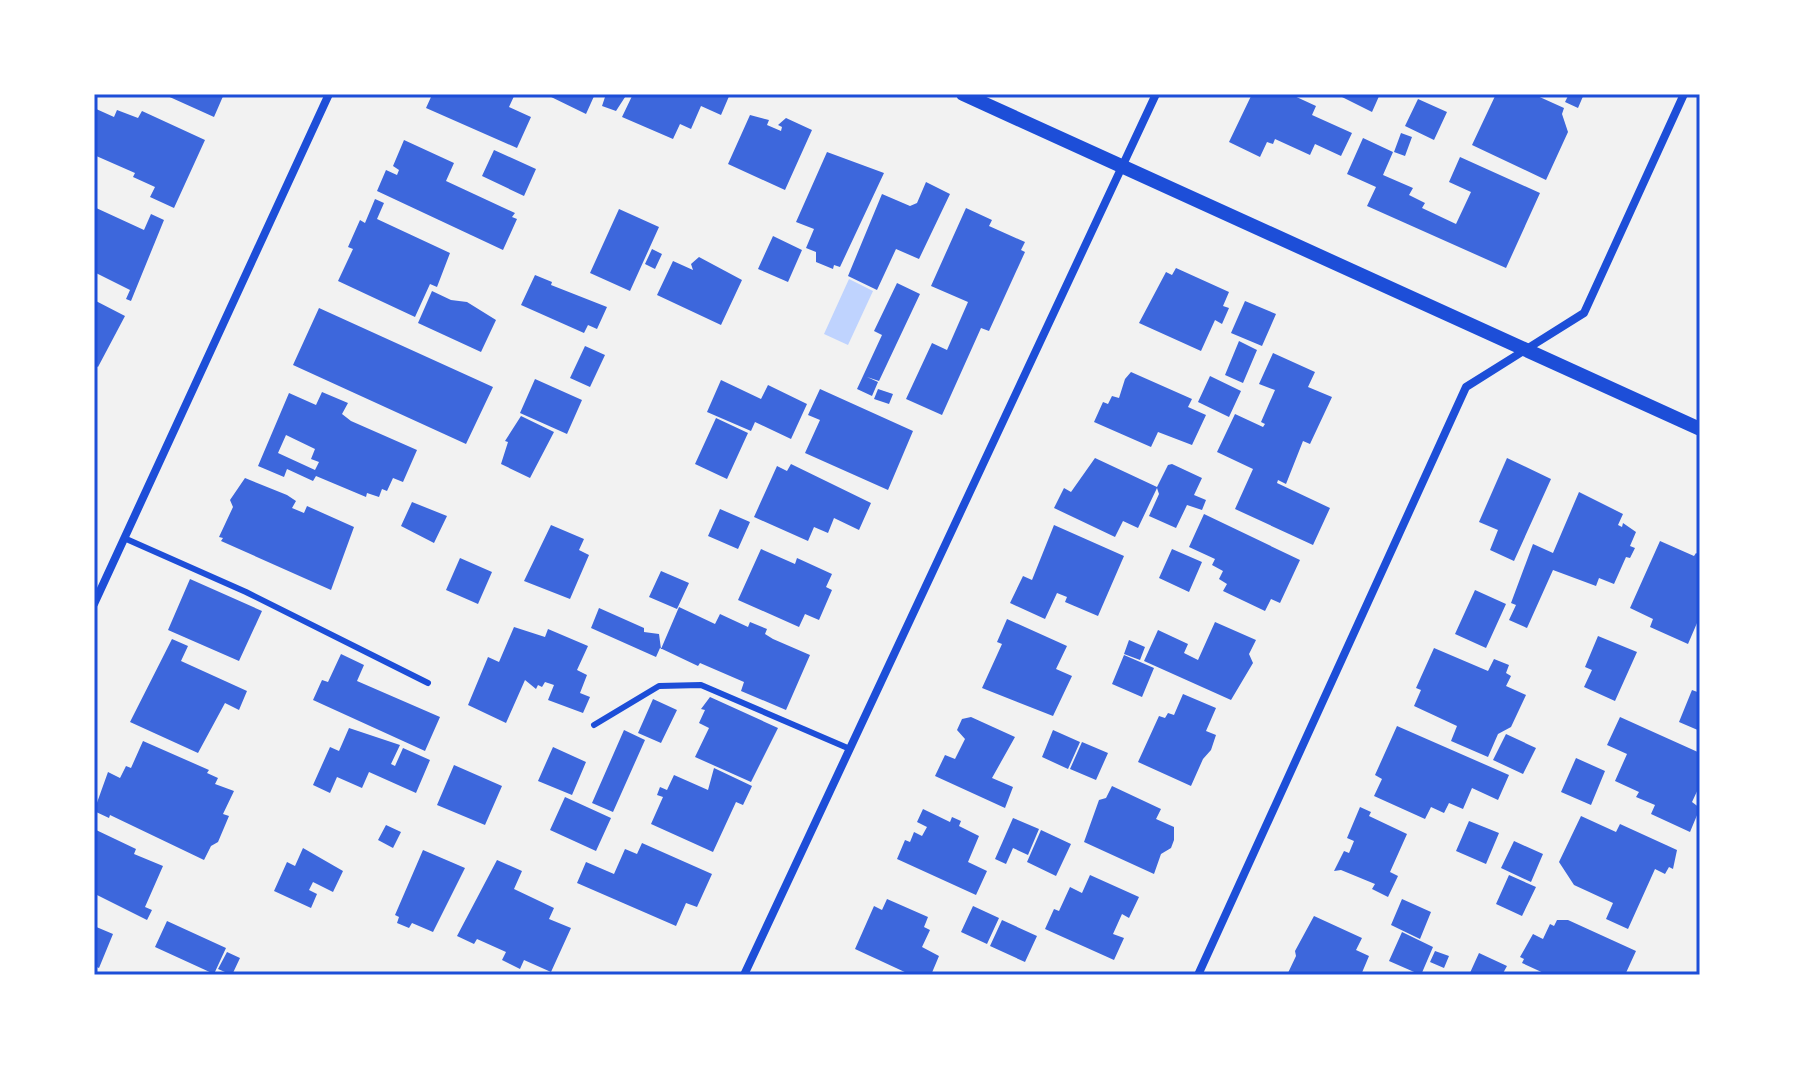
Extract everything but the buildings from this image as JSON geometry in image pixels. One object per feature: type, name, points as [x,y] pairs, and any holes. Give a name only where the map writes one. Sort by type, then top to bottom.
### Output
[{"type":"street","points":[[94,604],[329,94]]},
{"type":"street","points":[[963,94],[1700,429]]},
{"type":"street","points":[[744,975],[1156,94]]},
{"type":"street","points":[[1198,975],[1466,387],[1584,313],[1684,94]]},
{"type":"lane","points":[[124,538],[246,592],[428,683]]},
{"type":"lane","points":[[594,725],[659,686],[701,685],[850,749]]},
{"type":"water","points":[[849,279],[873,291],[848,345],[824,334]]}]
